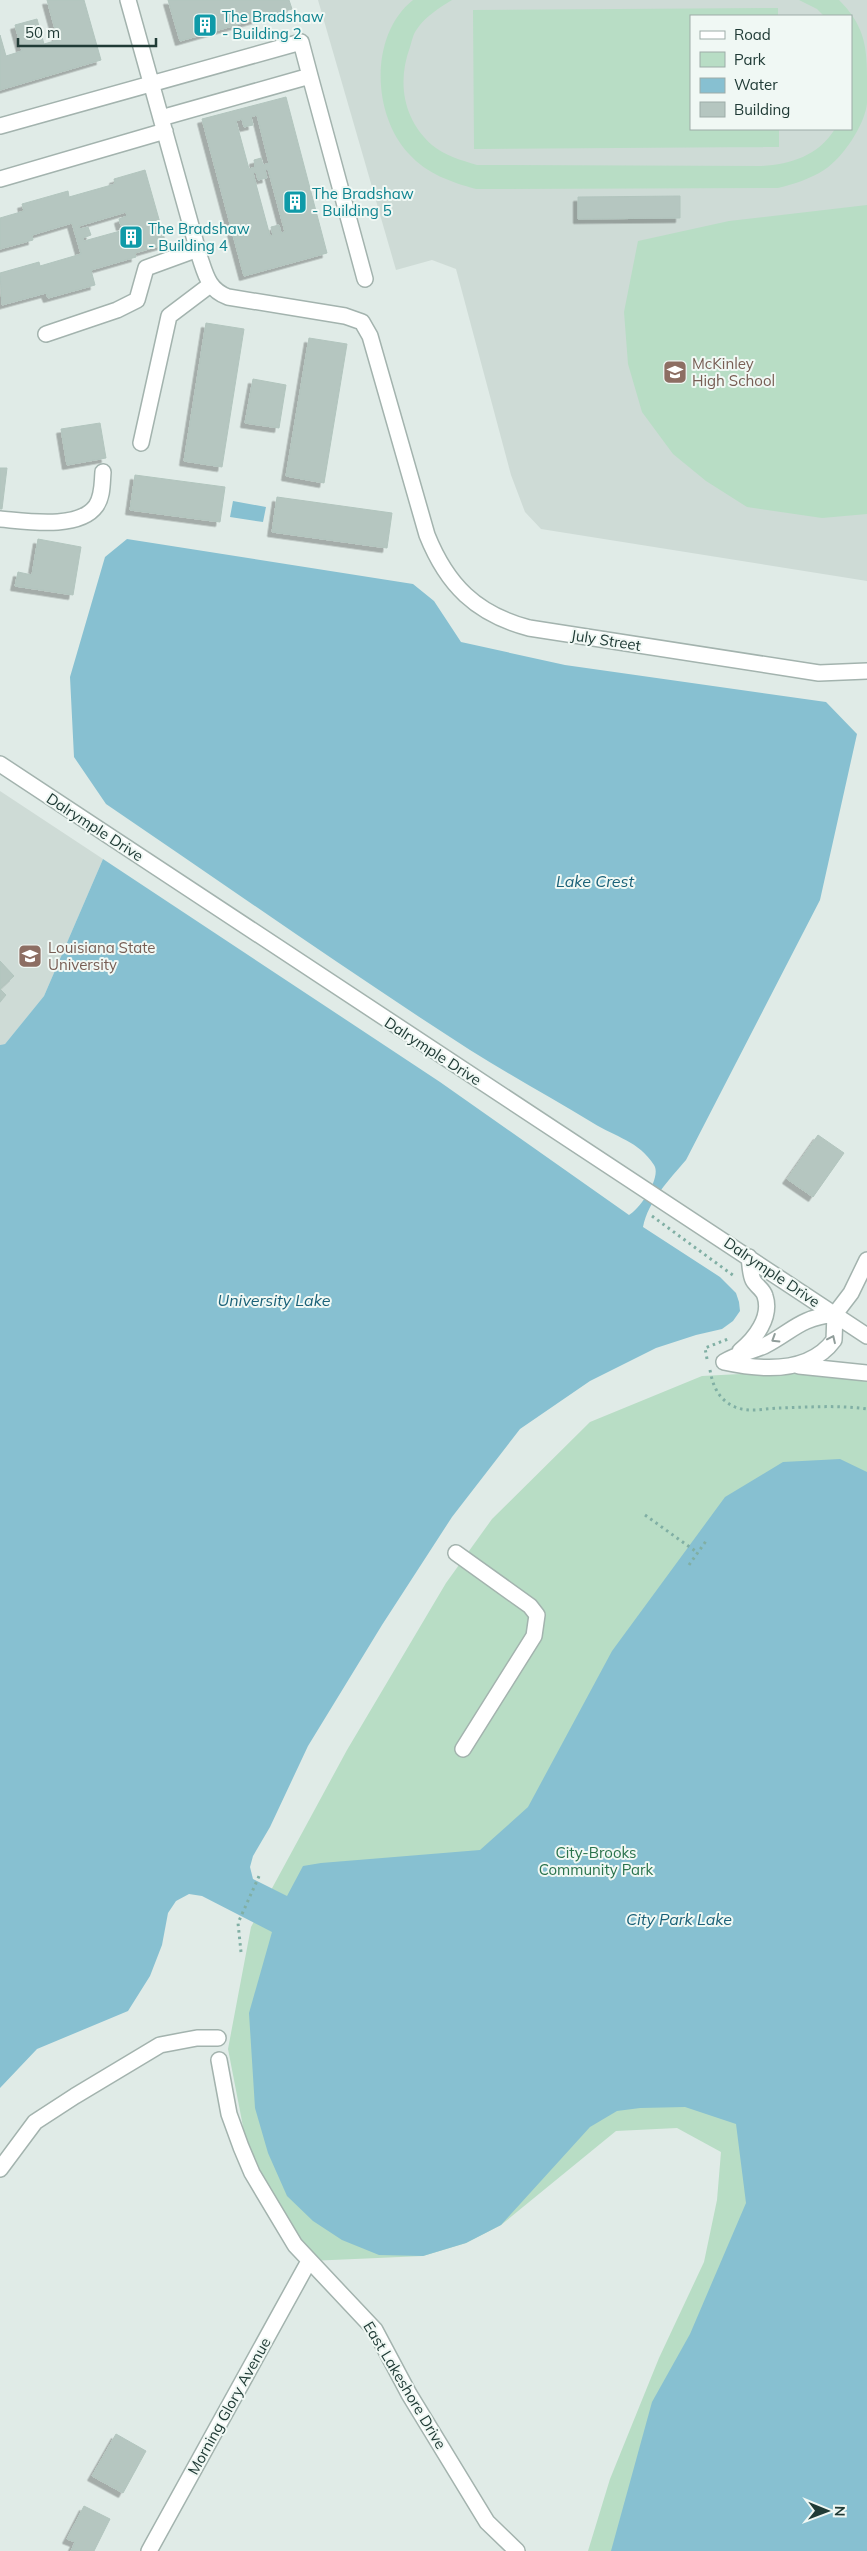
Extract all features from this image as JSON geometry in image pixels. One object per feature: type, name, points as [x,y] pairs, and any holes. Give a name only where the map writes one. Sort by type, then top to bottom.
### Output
[{"type":"street","points":[[128,0],[198,249],[210,285],[169,316],[141,443]]},
{"type":"street","points":[[0,126],[301,42],[365,279]]},
{"type":"street","points":[[0,179],[310,76]]},
{"type":"street","points":[[46,334],[118,310],[137,300],[146,268],[198,249]]},
{"type":"street","name":"July Street","points":[[210,285],[216,293],[228,297],[345,316],[362,322],[370,336],[415,496],[436,558],[448,575],[473,603],[510,623],[547,631],[819,673],[867,671]]},
{"type":"street","points":[[0,518],[60,523],[84,515],[96,507],[102,494],[103,472]]},
{"type":"street","name":"Dalrymple Drive","points":[[0,764],[749,1256],[867,1336]]},
{"type":"street","points":[[749,1256],[753,1280],[765,1297],[766,1312],[758,1332],[751,1342],[724,1362],[754,1368],[785,1366],[840,1368],[867,1373]]},
{"type":"street","points":[[785,1366],[808,1360],[828,1347],[834,1340],[836,1331],[835,1314],[851,1293],[867,1260]]},
{"type":"street","points":[[735,1355],[764,1346],[814,1316],[835,1314]]},
{"type":"street","points":[[456,1553],[530,1606],[537,1615],[538,1621],[531,1642],[463,1749]]},
{"type":"street","points":[[0,2169],[35,2122],[75,2096],[160,2045],[197,2038],[218,2038]]},
{"type":"street","name":"East Lakeshore Drive","points":[[219,2060],[229,2114],[241,2147],[252,2173],[295,2244],[329,2283],[352,2303],[375,2330],[409,2394],[487,2522],[517,2551]]},
{"type":"street","name":"Morning Glory Avenue","points":[[149,2551],[309,2261]]},
{"type":"path","points":[[653,1217],[738,1280]]},
{"type":"path","points":[[705,1348],[732,1338]]},
{"type":"path","points":[[712,1382],[721,1398],[736,1407],[746,1410],[811,1407],[867,1410]]},
{"type":"path","points":[[645,1515],[698,1553]]},
{"type":"path","points":[[689,1565],[706,1541]]},
{"type":"path","points":[[241,1952],[238,1923],[260,1874]]},
{"type":"shaded area","name":"McKinley High School","points":[[318,0],[867,0],[867,581],[541,529],[525,512],[511,475],[456,269],[432,260],[396,270]]},
{"type":"shaded area","name":"Louisiana State University","points":[[0,791],[103,859],[44,996],[5,1044],[0,1045]]},
{"type":"green space","points":[[413,0],[452,0],[429,16],[414,35],[404,73],[405,99],[414,124],[432,145],[448,155],[477,165],[762,166],[793,161],[820,146],[834,130],[852,130],[852,15],[862,35],[866,54],[867,103],[857,131],[845,150],[831,165],[808,179],[778,188],[476,189],[440,176],[416,161],[397,138],[388,118],[382,97],[383,54],[389,33],[399,15]]},
{"type":"green space","points":[[799,0],[839,0],[852,15],[823,15],[817,9]]},
{"type":"green space","points":[[778,8],[778,15],[690,15],[690,130],[779,130],[779,147],[474,149],[473,10]]},
{"type":"green space","points":[[867,205],[867,514],[822,518],[747,507],[706,481],[673,454],[642,412],[628,364],[624,312],[638,241],[729,221]]},
{"type":"green space","name":"City Park Lake","points":[[840,1369],[867,1376],[867,2551],[588,2551],[610,2479],[659,2358],[704,2262],[717,2200],[721,2152],[677,2128],[616,2131],[501,2225],[466,2243],[423,2256],[309,2261],[252,2173],[228,2049],[251,1927],[347,1750],[446,1583],[492,1519],[590,1422],[702,1376]]},
{"type":"water","points":[[233,501],[266,507],[263,522],[230,517]]},
{"type":"water","points":[[127,539],[413,584],[434,601],[461,642],[565,665],[826,702],[857,734],[820,900],[686,1160],[655,1199],[643,1227],[720,1277],[736,1293],[740,1311],[733,1321],[722,1329],[656,1348],[590,1381],[520,1429],[452,1517],[382,1625],[308,1746],[270,1827],[253,1856],[250,1867],[253,1879],[287,1896],[303,1866],[480,1850],[528,1807],[612,1651],[725,1497],[783,1462],[840,1459],[867,1472],[867,2551],[611,2551],[652,2402],[690,2334],[746,2203],[736,2124],[685,2107],[640,2108],[617,2111],[590,2127],[501,2225],[466,2243],[423,2256],[379,2255],[342,2240],[313,2221],[287,2196],[268,2153],[255,2108],[249,2013],[272,1932],[202,1896],[189,1894],[176,1901],[168,1913],[162,1945],[150,1976],[128,2011],[37,2049],[0,2088],[0,1045],[5,1044],[44,996],[103,859],[440,1082],[629,1215],[634,1212],[649,1192],[653,1185],[656,1170],[648,1157],[634,1145],[601,1128],[470,1050],[106,804],[74,757],[70,677],[105,557]]},
{"type":"building","points":[[47,0],[84,0],[101,60],[0,90],[0,35],[6,56],[22,51],[15,25],[37,19],[44,44],[58,40]]},
{"type":"building","name":"The Bradshaw - Building 2","points":[[168,0],[289,0],[292,9],[180,41]]},
{"type":"building","name":"The Bradshaw - Building 5","points":[[286,97],[327,253],[244,276],[202,119]],"holes":[[[257,115],[269,163],[263,165],[261,158],[254,160],[255,167],[249,169],[236,121],[242,119],[244,127],[253,125],[251,117]],[[268,169],[285,232],[281,233],[279,225],[271,227],[273,235],[270,236],[253,173],[256,172],[258,180],[267,178],[265,170]]]},
{"type":"building","name":"The Bradshaw - Building 4","points":[[145,170],[166,244],[135,253],[136,257],[91,270],[95,285],[48,298],[46,293],[2,305],[0,273],[39,262],[40,266],[81,254],[72,223],[32,235],[33,240],[0,249],[0,218],[24,211],[22,204],[68,191],[69,197],[115,184],[114,179]],"holes":[[[126,212],[127,216],[119,219],[121,226],[129,224],[131,228],[84,241],[83,238],[91,235],[88,227],[80,229],[79,226]]]},
{"type":"building","points":[[680,196],[680,218],[578,219],[578,197]]},
{"type":"building","points":[[206,323],[244,329],[222,467],[184,461]]},
{"type":"building","points":[[309,338],[347,344],[324,483],[286,476]]},
{"type":"building","points":[[253,379],[286,385],[279,428],[245,423]]},
{"type":"building","points":[[100,423],[106,458],[67,465],[61,429]]},
{"type":"building","points":[[0,468],[7,468],[2,509],[0,509]]},
{"type":"building","points":[[135,475],[225,487],[220,522],[130,510]]},
{"type":"building","points":[[277,497],[392,513],[387,548],[272,532]]},
{"type":"building","points":[[38,539],[81,547],[73,595],[15,586],[18,572],[32,575]]},
{"type":"building","points":[[0,961],[14,976],[0,989]]},
{"type":"building","points":[[0,989],[6,995],[0,1002]]},
{"type":"building","points":[[818,1135],[844,1153],[813,1197],[787,1179]]},
{"type":"building","points":[[116,2434],[146,2451],[123,2493],[92,2476]]},
{"type":"building","points":[[84,2506],[110,2519],[94,2551],[71,2551],[75,2542],[67,2539]]},
{"type":"place","name":"The Bradshaw - Building 2","points":[[205,25]]},
{"type":"place","name":"The Bradshaw - Building 5","points":[[295,202]]},
{"type":"place","name":"The Bradshaw - Building 4","points":[[131,237]]},
{"type":"place","name":"McKinley High School","points":[[675,372]]},
{"type":"place","name":"Louisiana State University","points":[[30,956]]},
{"type":"water label","name":"Lake Crest","points":[[595,881]]},
{"type":"water label","name":"University Lake","points":[[274,1300]]},
{"type":"park label","name":"City-Brooks Community Park","points":[[596,1860]]}]
